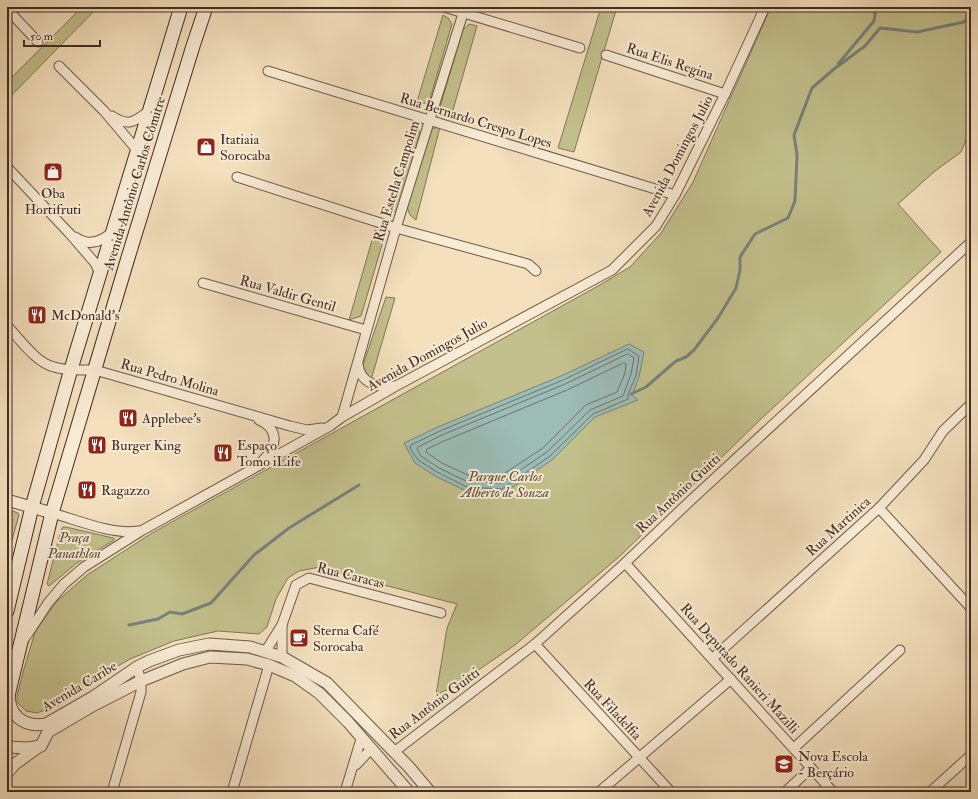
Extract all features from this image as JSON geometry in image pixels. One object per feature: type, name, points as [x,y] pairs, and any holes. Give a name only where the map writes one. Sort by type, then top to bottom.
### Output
[{"type":"main road","name":"Avenida Antônio Carlos Cômitre","points":[[7,611],[32,507],[71,369],[181,7]]},
{"type":"main road","name":"Avenida Antônio Carlos Cômitre","points":[[8,695],[52,512],[206,7]]},
{"type":"street","points":[[444,7],[464,10],[580,48]]},
{"type":"street","name":"Avenida Domingos Julio","points":[[19,649],[30,629],[44,609],[64,584],[84,567],[141,531],[330,426],[342,417],[396,386],[612,270],[656,226],[675,195],[725,94],[765,7]]},
{"type":"street","points":[[7,9],[38,42]]},
{"type":"street","name":"Rua Estella Campolim","points":[[342,417],[396,228],[464,10]]},
{"type":"street","name":"Rua Elis Regina","points":[[606,55],[725,94]]},
{"type":"street","points":[[59,66],[104,111],[137,150]]},
{"type":"street","name":"Rua Bernardo Crespo Lopes","points":[[268,71],[675,195]]},
{"type":"street","points":[[104,111],[121,122],[128,123],[134,122],[149,111]]},
{"type":"street","points":[[7,168],[70,234],[95,263],[100,274]]},
{"type":"street","points":[[237,177],[396,228],[528,264],[536,271]]},
{"type":"street","points":[[87,254],[99,242],[107,238],[113,231]]},
{"type":"street","points":[[70,234],[78,240],[99,242]]},
{"type":"street","name":"Rua Antônio Guitti","points":[[394,753],[535,644],[625,563],[878,326],[970,245]]},
{"type":"street","name":"Rua Valdir Gentil","points":[[203,283],[366,330]]},
{"type":"street","points":[[7,326],[43,363],[52,367],[95,370]]},
{"type":"street","points":[[358,363],[362,375],[372,384],[386,387],[396,386]]},
{"type":"street","name":"Rua Pedro Molina","points":[[95,370],[290,426],[308,430],[330,426]]},
{"type":"street","name":"Rua Martinica","points":[[713,658],[879,508],[924,460],[943,431],[971,404]]},
{"type":"street","name":"Rua Pedro Molina","points":[[238,410],[262,421],[270,427],[273,432],[273,448],[255,468]]},
{"type":"street","points":[[7,500],[117,532],[141,531]]},
{"type":"street","points":[[879,508],[971,608]]},
{"type":"street","name":"Rua Deputado Ranieri Mazilli","points":[[625,563],[713,658],[833,792]]},
{"type":"street","name":"Rua Caracas","points":[[265,652],[282,625],[296,585],[309,578],[441,613]]},
{"type":"street","name":"Rua Caracas","points":[[282,625],[282,657]]},
{"type":"street","name":"Avenida Caribe","points":[[8,695],[11,708],[17,717],[37,725],[46,724],[93,697],[137,667],[149,661],[179,650],[209,644],[250,647],[282,657],[327,683],[430,792]]},
{"type":"street","name":"Rua Filadelfia","points":[[535,644],[671,792]]},
{"type":"street","points":[[794,748],[900,650]]},
{"type":"street","name":"Avenida Caribe","points":[[7,773],[15,764],[41,746],[48,732],[94,705],[141,681],[183,664],[210,656],[247,659],[269,665],[294,676],[319,693],[348,722],[361,739],[409,792]]},
{"type":"street","points":[[232,792],[269,665]]},
{"type":"street","name":"Avenida Caribe","points":[[137,667],[141,681]]},
{"type":"street","points":[[599,792],[731,678]]},
{"type":"street","points":[[112,792],[141,692],[141,681]]},
{"type":"street","points":[[345,792],[361,739]]},
{"type":"street","points":[[350,776],[358,762],[371,749],[376,741],[383,741]]},
{"type":"street","points":[[7,746],[28,748],[41,746]]},
{"type":"street","points":[[383,762],[387,763],[392,761],[394,753]]},
{"type":"street","points":[[930,792],[971,755]]},
{"type":"street","points":[[785,792],[811,768]]},
{"type":"green space","points":[[82,7],[98,7],[7,100],[7,82]]},
{"type":"green space","points":[[601,7],[617,7],[574,152],[558,148]]},
{"type":"green space","name":"Parque Carlos Alberto de Souza","points":[[771,7],[971,7],[971,128],[961,152],[935,171],[898,204],[941,252],[761,419],[620,556],[515,645],[455,686],[436,695],[447,628],[457,604],[320,567],[299,571],[288,578],[276,599],[267,627],[259,634],[218,631],[174,641],[130,659],[90,682],[59,705],[37,713],[26,711],[17,702],[17,696],[35,632],[56,602],[87,575],[152,533],[630,267],[661,233],[693,182]]},
{"type":"green space","points":[[443,15],[448,18],[452,24],[429,102],[416,105]]},
{"type":"green space","points":[[469,24],[477,26],[451,117],[444,115],[440,107],[463,30]]},
{"type":"green space","points":[[412,124],[417,127],[420,133],[398,211],[385,214]]},
{"type":"green space","points":[[440,127],[416,220],[410,215],[407,207],[430,129]]},
{"type":"green space","points":[[375,230],[381,232],[384,238],[361,316],[349,320]]},
{"type":"green space","points":[[386,297],[395,298],[371,380],[366,376],[362,368]]},
{"type":"green space","points":[[7,509],[18,513],[19,515],[7,558]]},
{"type":"green space","name":"Praça Panathlon","points":[[63,527],[114,538],[114,540],[77,563],[49,586],[47,584]]},
{"type":"water","points":[[629,344],[644,352],[639,377],[632,395],[638,400],[595,417],[553,459],[504,493],[466,491],[435,476],[415,463],[404,443],[438,427],[561,376]]},
{"type":"waterway","points":[[838,64],[874,21],[876,7]]},
{"type":"waterway","points":[[631,394],[646,387],[676,361],[686,357],[694,350],[718,318],[736,288],[740,270],[740,257],[755,234],[788,218],[795,201],[797,155],[794,135],[812,88],[834,69],[865,46],[880,28],[917,32],[964,22],[971,15]]},
{"type":"waterway","points":[[129,625],[158,619],[170,612],[182,614],[211,603],[254,555],[289,528],[359,485]]},
{"type":"place","name":"Itatiaia Sorocaba","points":[[206,147]]},
{"type":"place","name":"Oba Hortifruti","points":[[53,172]]},
{"type":"place","name":"McDonald's","points":[[37,315]]},
{"type":"place","name":"Applebee's","points":[[128,418]]},
{"type":"place","name":"Burger King","points":[[97,445]]},
{"type":"place","name":"Espaço Tomo iLife","points":[[223,453]]},
{"type":"place","name":"Ragazzo","points":[[87,490]]},
{"type":"place","name":"Sterna Café Sorocaba","points":[[299,638]]},
{"type":"place","name":"Nova Escola - Berçário","points":[[784,764]]}]
